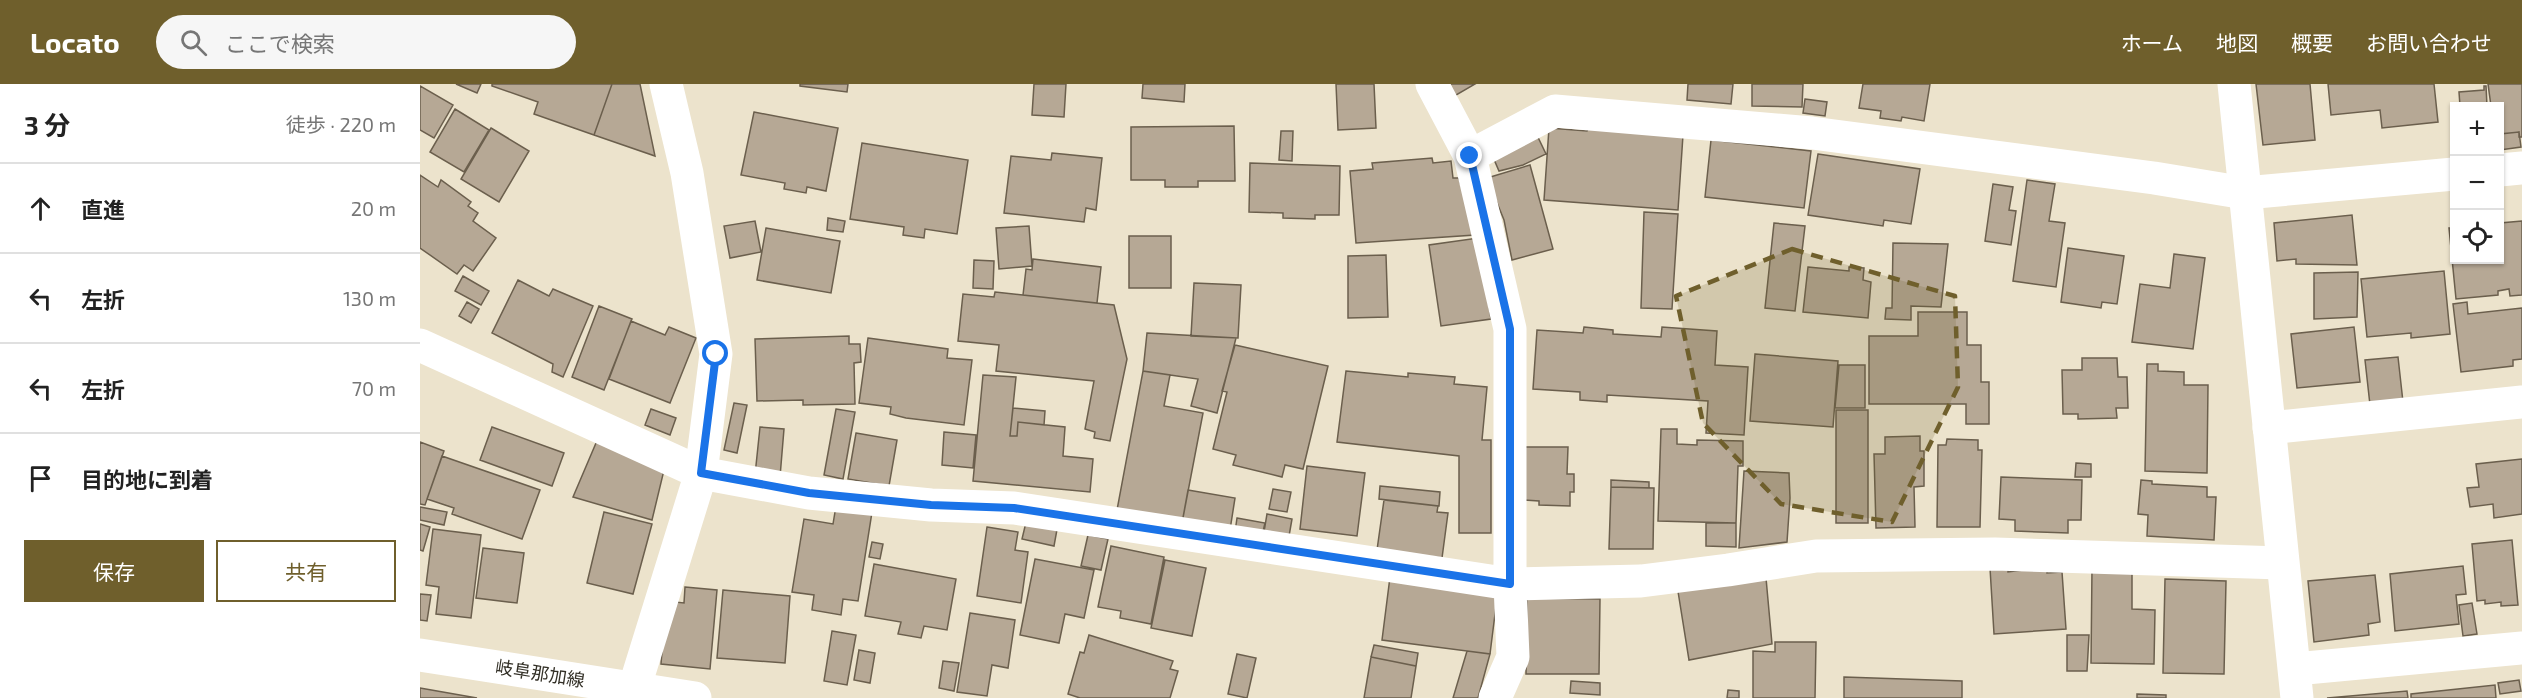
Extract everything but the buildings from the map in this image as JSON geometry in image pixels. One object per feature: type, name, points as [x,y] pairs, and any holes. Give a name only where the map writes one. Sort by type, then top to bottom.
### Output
[{"type":"street","points":[[634,689],[701,473],[716,354],[687,173],[666,84]]},
{"type":"street","points":[[1432,84],[1470,156],[1510,329],[1510,584],[1513,657],[1495,698]]},
{"type":"street","points":[[2234,84],[2296,683],[2522,648]]},
{"type":"street","points":[[1470,156],[1555,111],[1812,133],[2154,178],[2245,193],[2450,174]]},
{"type":"street","points":[[2504,170],[2522,168]]},
{"type":"street","points":[[420,345],[701,473],[809,493],[931,505],[1014,508],[1510,584],[1641,581],[1816,556],[1995,554],[2282,563]]},
{"type":"street","points":[[2269,428],[2522,402]]},
{"type":"street","name":"岐阜那加線","points":[[420,655],[695,698]]},
{"type":"highlighted area","points":[[1792,249],[1955,296],[1958,387],[1892,522],[1781,504],[1703,423],[1676,296]]},
{"type":"route","points":[[716,354],[701,473],[809,493],[931,505],[1014,508],[1510,584],[1510,329],[1470,156]]}]
